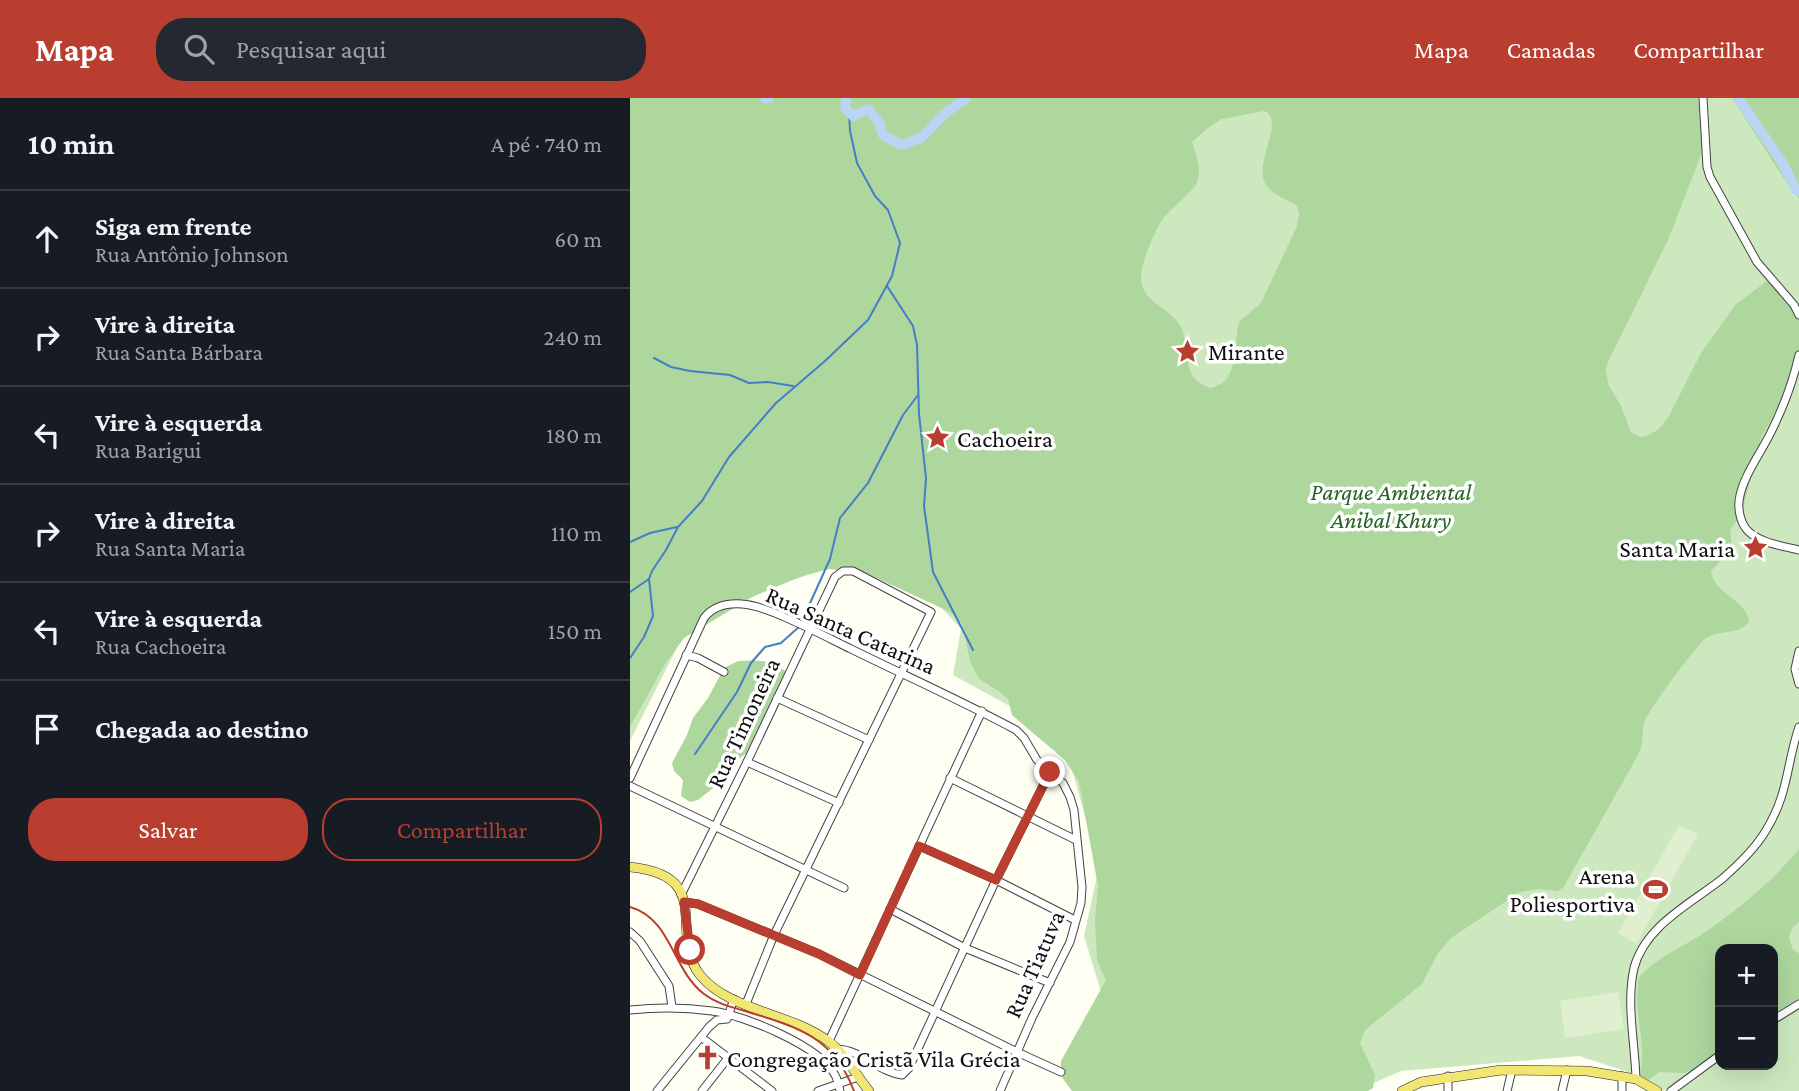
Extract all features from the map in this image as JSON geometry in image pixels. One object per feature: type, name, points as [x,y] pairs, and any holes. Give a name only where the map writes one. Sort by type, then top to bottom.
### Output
[{"type":"main road","points":[[630,867],[662,873],[672,880],[683,898],[692,960],[700,974],[712,986],[734,999],[793,1021],[828,1041],[869,1091]]},
{"type":"main road","points":[[1402,1091],[1421,1082],[1448,1076],[1513,1070],[1567,1070],[1636,1079],[1657,1091]]},
{"type":"street","points":[[1703,98],[1707,167],[1710,177],[1757,262],[1799,315]]},
{"type":"street","points":[[1799,355],[1782,407],[1739,501],[1742,523],[1748,531],[1759,538],[1799,550]]},
{"type":"street","name":"Rua Timoneira","points":[[683,898],[810,628],[835,578],[843,571],[853,571],[931,612],[901,673]]},
{"type":"street","name":"Rua Santa Catarina","points":[[630,778],[704,618],[720,605],[743,604],[810,628],[982,711],[1016,730],[1037,760],[1050,772]]},
{"type":"street","points":[[1799,651],[1795,669],[1799,684]]},
{"type":"street","points":[[686,656],[698,658],[724,671]]},
{"type":"street","points":[[746,1004],[774,935],[901,673]]},
{"type":"street","points":[[777,698],[869,740]]},
{"type":"street","points":[[828,1041],[982,711]]},
{"type":"street","points":[[1636,1079],[1631,1011],[1634,970],[1639,952],[1655,930],[1723,878],[1760,839],[1785,792],[1799,727]]},
{"type":"street","points":[[747,762],[839,803]]},
{"type":"street","points":[[837,1049],[850,1050],[892,1074],[902,1075],[909,1068],[996,880],[1050,772]]},
{"type":"street","name":"Rua Tiatuva","points":[[1000,1091],[1070,943],[1081,903],[1082,887],[1074,810],[1063,783],[1050,772]]},
{"type":"street","points":[[950,778],[1076,840]]},
{"type":"street","points":[[630,786],[844,888]]},
{"type":"street","points":[[919,846],[996,880],[1075,920]]},
{"type":"street","points":[[683,898],[774,935],[1061,1072]]},
{"type":"street","points":[[890,909],[965,948],[1050,983]]},
{"type":"street","points":[[631,934],[668,986],[672,1007]]},
{"type":"street","points":[[657,1091],[715,1021],[726,1020],[734,999]]},
{"type":"street","points":[[1778,1017],[1799,1004]]},
{"type":"street","points":[[630,1010],[672,1007],[713,1011],[768,1027],[822,1061],[835,1074],[839,1087]]},
{"type":"street","points":[[701,1037],[772,1091]]},
{"type":"street","points":[[702,1091],[728,1058]]},
{"type":"street","points":[[1671,1091],[1715,1059]]},
{"type":"street","points":[[1507,1091],[1513,1070]]},
{"type":"street","points":[[1562,1091],[1567,1070]]},
{"type":"street","points":[[1448,1076],[1448,1091]]},
{"type":"street","points":[[1622,1076],[1622,1091]]},
{"type":"street","points":[[818,1091],[839,1087],[858,1077]]},
{"type":"green space","name":"Parque Ambiental Anibal Khury","points":[[630,98],[1799,98],[1799,1091],[1666,1091],[1645,1087],[1649,1079],[1579,1056],[1401,1071],[1356,1091],[1105,1005],[1084,936],[1099,867],[1067,751],[1015,709],[953,675],[961,629],[938,604],[851,562],[750,593],[701,600],[630,741]]},
{"type":"green space","name":"Parque Ambiental Anibal Khury","points":[[630,98],[1698,98],[1703,143],[1701,155],[1668,240],[1606,369],[1608,384],[1621,406],[1631,432],[1640,437],[1659,429],[1669,416],[1701,353],[1736,304],[1767,281],[1781,284],[1799,312],[1799,370],[1762,436],[1741,516],[1730,530],[1732,549],[1711,571],[1718,586],[1743,608],[1749,622],[1739,629],[1705,639],[1662,693],[1644,723],[1642,744],[1635,759],[1563,888],[1557,891],[1538,889],[1520,892],[1451,938],[1438,953],[1422,984],[1365,1030],[1360,1043],[1375,1075],[1373,1088],[1368,1091],[1072,1091],[1061,1076],[1061,1061],[1106,980],[1097,961],[1095,919],[1098,886],[1079,782],[1065,760],[1012,715],[1008,699],[979,679],[970,661],[962,624],[950,612],[868,574],[829,569],[805,575],[754,596],[684,638],[665,664],[630,727]],"holes":[[[1264,111],[1270,116],[1271,132],[1263,164],[1265,183],[1271,191],[1297,206],[1297,226],[1261,303],[1239,322],[1234,361],[1227,378],[1211,388],[1195,379],[1188,364],[1182,329],[1172,316],[1147,295],[1141,273],[1149,246],[1162,220],[1196,185],[1199,169],[1192,142],[1222,119]]]},
{"type":"green space","points":[[1732,98],[1799,98],[1799,199],[1786,182]]},
{"type":"green space","points":[[738,661],[770,663],[787,673],[753,748],[728,767],[712,789],[698,800],[690,802],[681,796],[683,780],[674,771],[672,763],[693,718],[708,698],[724,668]]},
{"type":"green space","points":[[1679,825],[1698,834],[1636,944],[1618,933]]},
{"type":"green space","points":[[1799,849],[1799,922],[1792,928],[1789,937],[1793,950],[1799,953],[1799,1010],[1778,1023],[1778,944],[1715,944],[1715,1060],[1684,1073],[1659,1072],[1645,1087],[1641,1075],[1642,1051],[1637,997],[1639,978],[1659,960],[1701,935],[1740,906]]},
{"type":"green space","points":[[1618,992],[1624,1029],[1565,1038],[1560,1001]]},
{"type":"waterway","points":[[846,98],[845,108],[853,116],[868,109],[879,122],[883,135],[901,145],[921,138],[943,115],[966,98]]},
{"type":"waterway","points":[[1738,98],[1799,191]]},
{"type":"waterway","points":[[630,658],[644,637],[653,616],[649,579],[678,527],[702,501],[729,457],[776,403],[868,320],[892,276],[900,243],[888,210],[875,196],[857,163],[849,112]]},
{"type":"waterway","points":[[887,286],[913,326],[917,345],[919,414],[926,478],[924,506],[933,572],[973,650]]},
{"type":"waterway","points":[[654,358],[671,367],[730,375],[749,383],[768,382],[793,386]]},
{"type":"waterway","points":[[802,621],[830,559],[840,518],[868,483],[903,415],[918,395]]},
{"type":"waterway","points":[[630,542],[650,533],[677,527]]},
{"type":"waterway","points":[[630,592],[649,579]]},
{"type":"waterway","points":[[695,754],[737,692],[751,663],[765,647],[781,643],[800,626]]},
{"type":"railway","points":[[630,907],[655,922],[693,984],[704,994],[719,1003],[783,1023],[813,1037],[836,1058],[854,1091]]},
{"type":"place","name":"Mirante","points":[[1188,351]]},
{"type":"place","name":"Cachoeira","points":[[937,438]]},
{"type":"place","name":"Santa Maria","points":[[1755,548]]},
{"type":"place","name":"Arena Poliesportiva","points":[[1655,889]]},
{"type":"place","name":"Congregação Cristã Vila Grécia","points":[[707,1058]]},
{"type":"route","points":[[690,950],[684,902],[698,904],[774,935],[860,975],[919,846],[996,880],[1050,772]]}]
